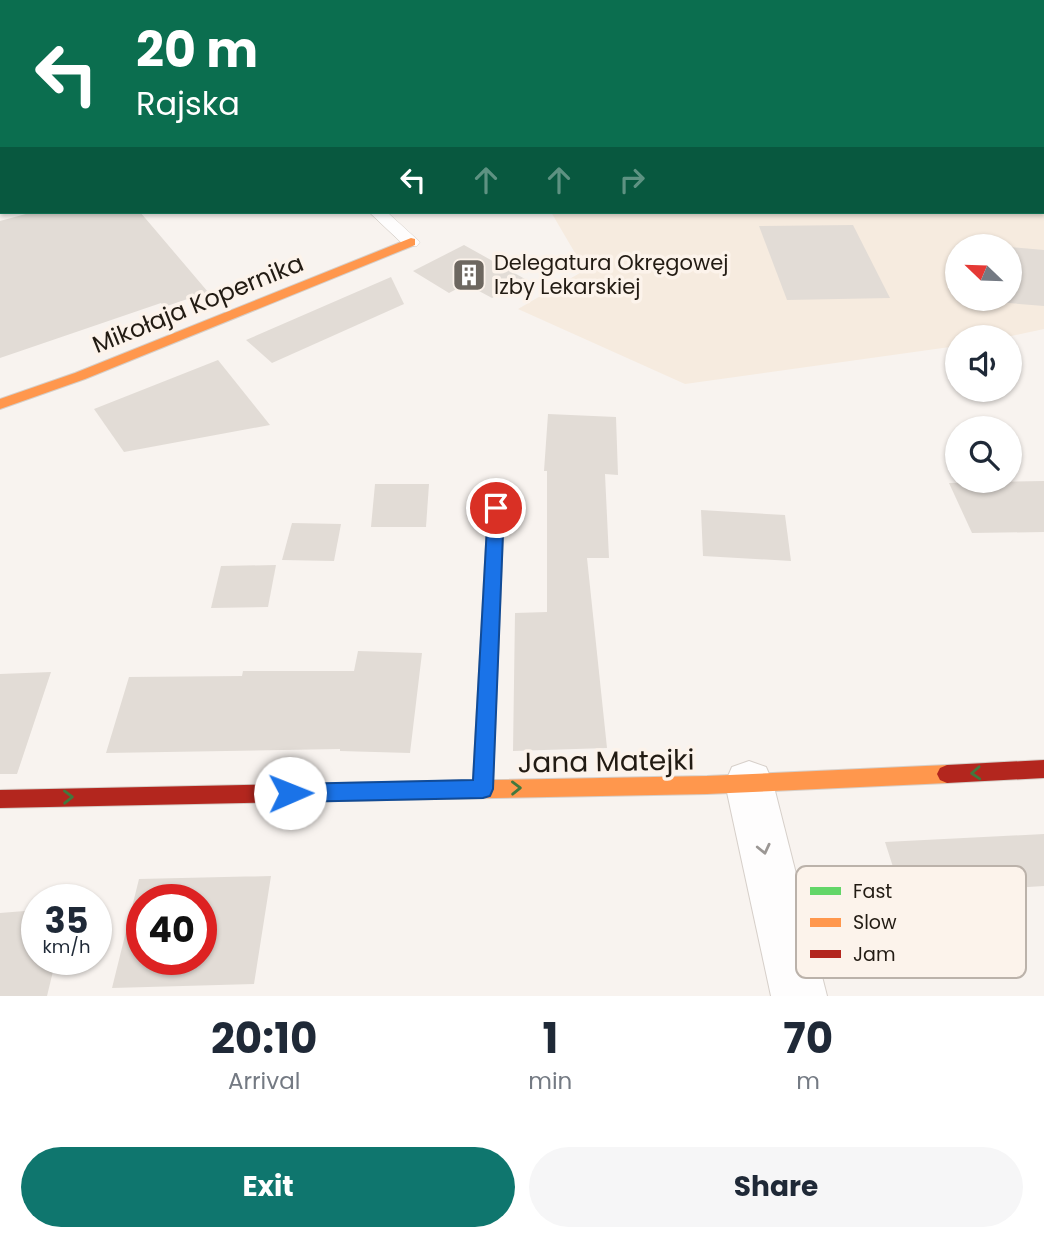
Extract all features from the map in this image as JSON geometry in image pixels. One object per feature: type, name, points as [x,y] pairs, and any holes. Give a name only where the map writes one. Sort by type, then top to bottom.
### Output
[{"type":"street","name":"Mikołaja Kopernika","points":[[0,404],[80,376],[411,242]]},
{"type":"street","points":[[483,789],[496,508]]},
{"type":"street","name":"Jana Matejki","points":[[0,799],[840,781],[1044,769]]},
{"type":"street","points":[[749,783],[799,996]]},
{"type":"lane","points":[[379,214],[411,242]]},
{"type":"shaded area","points":[[552,214],[1044,214],[1044,329],[1022,334],[1022,325],[945,325],[945,348],[685,384],[518,309],[585,270]]},
{"type":"building","points":[[26,214],[142,214],[208,292],[164,307],[161,303],[0,358],[0,221]]},
{"type":"building","points":[[853,225],[890,298],[787,300],[759,226]]},
{"type":"building","name":"Delegatura Okręgowej Izby Lekarskiej","points":[[464,245],[525,279],[492,298],[466,284],[449,293],[413,271]]},
{"type":"building","points":[[1022,248],[1044,250],[1044,306],[1022,304]]},
{"type":"building","points":[[391,277],[404,304],[272,363],[246,340]]},
{"type":"building","points":[[218,360],[270,425],[124,452],[94,409]]},
{"type":"building","points":[[548,414],[616,417],[618,475],[605,474],[609,558],[587,558],[607,748],[513,751],[515,613],[547,612],[547,471],[544,471]]},
{"type":"building","points":[[1022,481],[1044,481],[1044,532],[972,533],[954,493],[1022,493]]},
{"type":"building","points":[[375,484],[429,484],[426,527],[371,527]]},
{"type":"building","points":[[701,510],[785,515],[791,561],[703,556]]},
{"type":"building","points":[[292,523],[341,524],[334,561],[282,560]]},
{"type":"building","points":[[276,565],[268,607],[211,608],[221,566]]},
{"type":"building","points":[[358,651],[422,653],[410,753],[340,749],[106,753],[129,677],[242,676],[243,671],[354,671]]},
{"type":"building","points":[[51,672],[17,774],[0,774],[0,674]]},
{"type":"building","points":[[1044,834],[1044,886],[1026,887],[1026,866],[893,866],[885,842]]},
{"type":"building","points":[[271,876],[254,984],[112,988],[126,931],[126,975],[217,975],[217,884],[138,884],[139,879]]},
{"type":"building","points":[[21,911],[21,975],[52,975],[47,996],[0,996],[0,913]]},
{"type":"traffic: slow","points":[[0,404],[80,376],[411,242]]},
{"type":"traffic: slow","points":[[483,789],[496,508]]},
{"type":"traffic: slow","points":[[436,790],[707,785],[947,774]]},
{"type":"traffic: jam","points":[[947,774],[1044,769]]},
{"type":"traffic: jam","points":[[0,799],[436,790]]},
{"type":"place","name":"Delegatura Okręgowej Izby Lekarskiej","points":[[469,275]]},
{"type":"route","points":[[290,793],[483,789],[496,508]]}]
